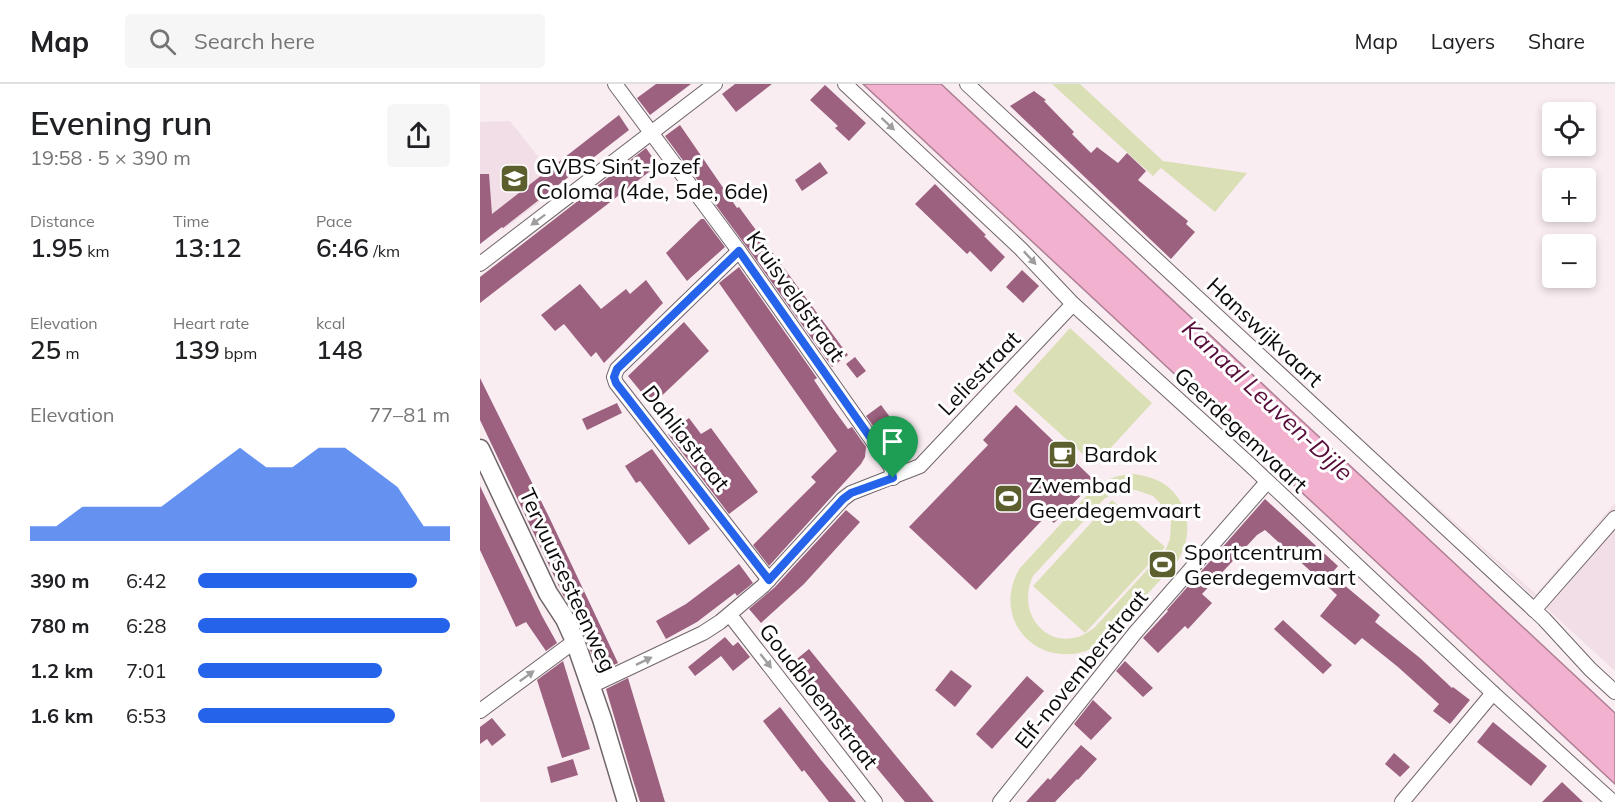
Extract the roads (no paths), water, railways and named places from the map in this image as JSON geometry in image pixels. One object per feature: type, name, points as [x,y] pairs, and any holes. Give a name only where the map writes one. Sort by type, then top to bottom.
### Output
[{"type":"street","name":"Kruisveldstraat","points":[[615,84],[739,251],[891,467],[893,478]]},
{"type":"street","points":[[480,264],[715,84]]},
{"type":"street","name":"Geerdegemvaart","points":[[845,84],[1021,249],[1073,304],[1613,802]]},
{"type":"street","name":"Hanswijkvaart","points":[[967,84],[1534,610],[1615,692]]},
{"type":"street","name":"Dahliastraat","points":[[739,251],[617,369],[614,377],[616,383],[769,580]]},
{"type":"street","name":"Leliestraat","points":[[591,686],[703,633],[730,615],[769,580],[843,499],[851,493],[920,466],[1073,304]]},
{"type":"street","name":"Tervuursesteenweg","points":[[480,449],[548,593],[565,619],[575,641],[627,802]]},
{"type":"street","name":"Elf-novemberstraat","points":[[1000,802],[1135,633],[1267,482]]},
{"type":"street","points":[[1534,610],[1615,518]]},
{"type":"street","name":"Goudbloemstraat","points":[[730,615],[875,802]]},
{"type":"street","points":[[480,711],[575,641]]},
{"type":"street","points":[[1402,802],[1493,693]]},
{"type":"water","name":"Kanaal Leuven-Dijle","points":[[863,84],[941,84],[1615,713],[1615,784]]},
{"type":"place","name":"GVBS Sint-Jozef Coloma (4de, 5de, 6de)","points":[[515,179]]},
{"type":"place","name":"Bardok","points":[[1063,454]]},
{"type":"place","name":"Zwembad Geerdegemvaart","points":[[1008,498]]},
{"type":"place","name":"Sportcentrum Geerdegemvaart","points":[[1163,565]]}]
